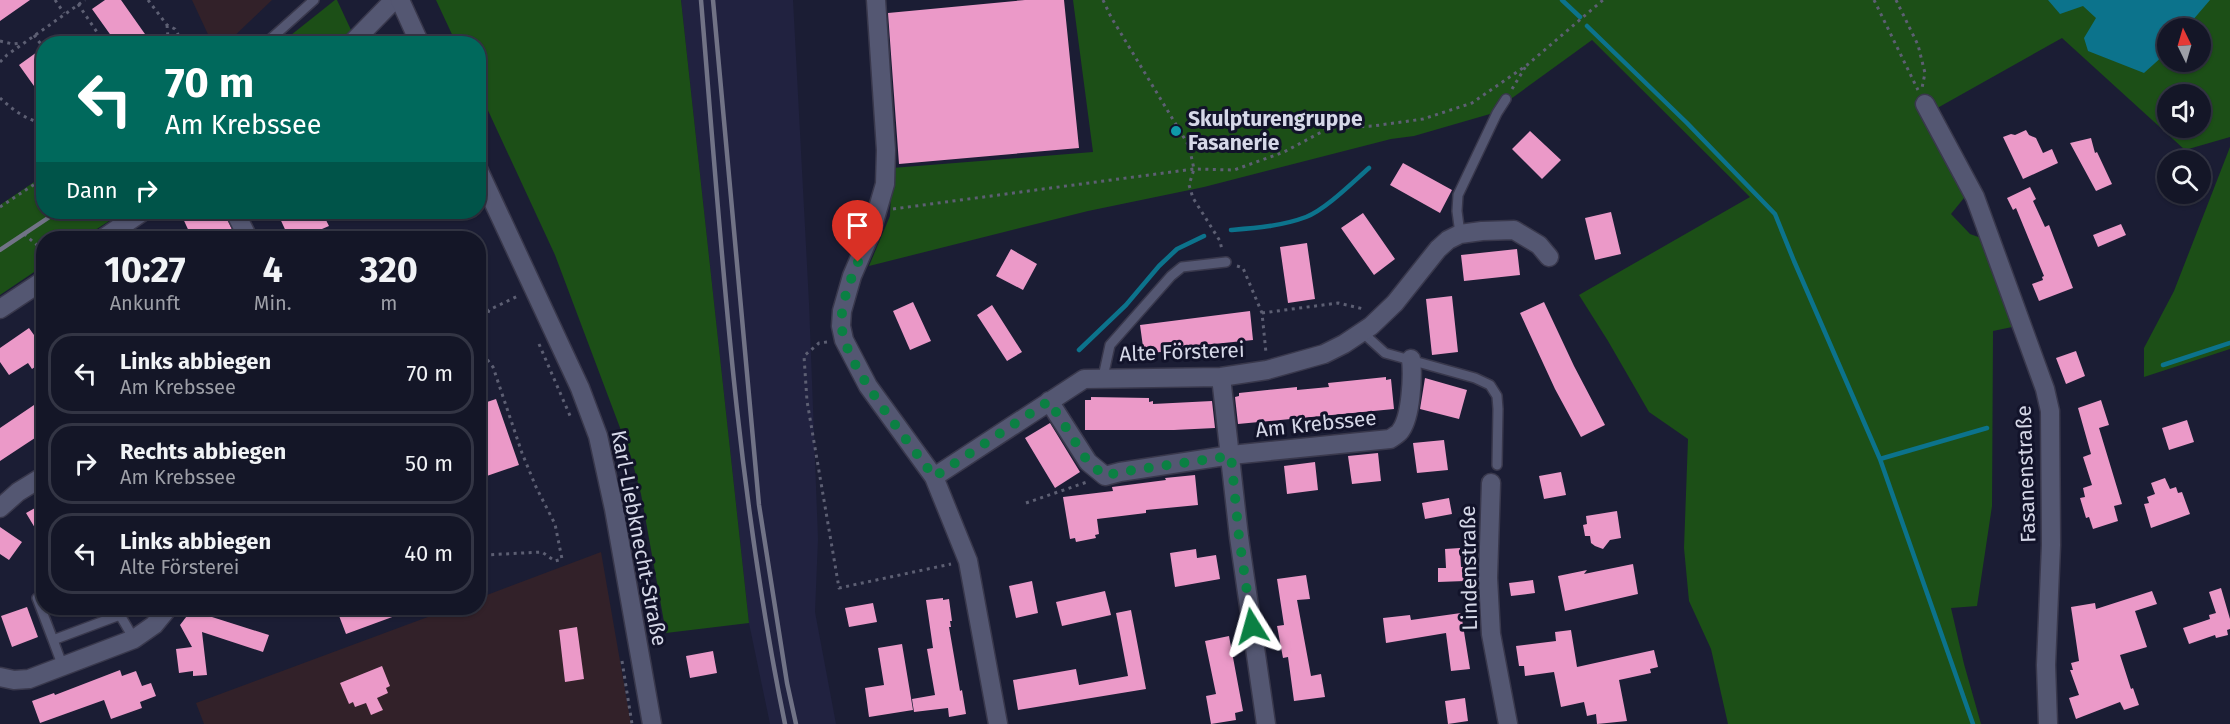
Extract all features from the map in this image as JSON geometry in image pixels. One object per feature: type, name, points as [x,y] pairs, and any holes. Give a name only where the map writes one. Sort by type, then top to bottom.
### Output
[{"type":"street","points":[[359,36],[394,0]]},
{"type":"street","points":[[400,0],[416,36]]},
{"type":"street","points":[[876,0],[886,150],[885,184],[878,211],[852,276],[842,311],[843,340],[868,386],[934,477],[968,561],[998,724]]},
{"type":"street","name":"Fasanenstraße","points":[[1924,104],[1975,197],[2045,388],[2050,411],[2056,545],[2046,665],[2048,724]]},
{"type":"street","name":"Karl-Liebknecht-Straße","points":[[486,186],[580,388],[598,436],[614,509],[652,724]]},
{"type":"street","points":[[114,231],[132,219]]},
{"type":"street","name":"Alte Försterei","points":[[934,477],[1084,379],[1221,377],[1293,364],[1324,354],[1363,333],[1395,303],[1438,249],[1448,240],[1460,234],[1514,230],[1539,245],[1549,257]]},
{"type":"street","points":[[0,309],[36,285]]},
{"type":"street","name":"Am Krebssee","points":[[1105,476],[1231,456],[1390,439],[1401,431],[1407,417],[1411,359]]},
{"type":"street","name":"Am Krebssee","points":[[1221,377],[1231,456]]},
{"type":"street","points":[[1049,401],[1088,462],[1105,476]]},
{"type":"street","points":[[1231,456],[1239,537],[1266,724]]},
{"type":"street","points":[[0,508],[18,492],[36,481]]},
{"type":"street","name":"Lindenstraße","points":[[1491,483],[1488,578],[1491,634],[1508,724]]},
{"type":"street","points":[[0,677],[14,680],[29,679],[63,667],[134,639],[154,625],[162,615]]},
{"type":"lane","points":[[274,36],[314,0]]},
{"type":"lane","points":[[1460,234],[1457,211],[1458,195],[1506,99]]},
{"type":"lane","name":"Alte Försterei","points":[[1102,377],[1110,345],[1171,276],[1182,267],[1226,262]]},
{"type":"lane","points":[[1363,333],[1385,352],[1475,378],[1490,385],[1497,396],[1497,465]]},
{"type":"lane","points":[[43,615],[63,667]]},
{"type":"lane","points":[[53,640],[120,615],[134,639]]},
{"type":"path","points":[[55,0],[64,14]]},
{"type":"path","points":[[0,62],[85,0]]},
{"type":"path","points":[[148,0],[178,36]]},
{"type":"path","points":[[1104,0],[1111,16],[1189,146],[1194,169]]},
{"type":"path","points":[[878,211],[1194,169],[1234,170],[1284,152],[1329,128],[1373,126],[1423,119],[1472,102],[1527,65],[1603,0]]},
{"type":"path","points":[[1874,0],[1920,94],[1925,73],[1918,45],[1896,0]]},
{"type":"path","points":[[78,4],[100,36]]},
{"type":"path","points":[[167,25],[168,36]]},
{"type":"path","points":[[0,41],[13,44],[23,43]]},
{"type":"path","points":[[1506,99],[1527,65]]},
{"type":"path","points":[[0,98],[16,111],[36,121]]},
{"type":"path","points":[[0,207],[36,183]]},
{"type":"path","points":[[24,234],[36,244]]},
{"type":"path","points":[[486,318],[489,310],[518,296],[513,286]]},
{"type":"path","points":[[1262,312],[1338,303],[1354,305],[1373,312],[1379,318]]},
{"type":"path","points":[[537,339],[573,420]]},
{"type":"path","points":[[843,340],[819,343],[804,356],[807,401],[839,588],[968,561]]},
{"type":"path","points":[[486,358],[493,367],[536,487],[555,524],[562,559],[555,561],[543,552],[486,555]]},
{"type":"path","points":[[1026,503],[1105,476]]},
{"type":"path","points":[[621,657],[632,724]]},
{"type":"shaded area","points":[[192,0],[272,0],[234,36],[209,36]]},
{"type":"shaded area","points":[[681,0],[793,0],[809,303],[818,539],[815,612],[836,724],[770,724],[749,623]]},
{"type":"shaded area","points":[[2048,0],[2210,0],[2195,18],[2157,18],[2157,62],[2144,73],[2088,51],[2084,38],[2096,18],[2083,6],[2060,14]]},
{"type":"shaded area","points":[[601,552],[631,724],[204,724],[196,703],[433,615],[486,615],[486,595]]},
{"type":"green space","points":[[335,0],[351,30],[345,36],[290,36]]},
{"type":"green space","points":[[436,0],[681,0],[749,623],[666,633],[641,494],[631,457],[555,255],[486,106],[486,36],[453,36]]},
{"type":"green space","points":[[1073,0],[2230,0],[2230,137],[2185,150],[2172,138],[2211,138],[2211,84],[2157,84],[2157,125],[2062,38],[1932,111],[1972,188],[1951,214],[1970,234],[1984,239],[2017,326],[1993,331],[1992,506],[1977,606],[1951,608],[1981,724],[1728,724],[1711,649],[1689,601],[1684,548],[1688,439],[1649,412],[1579,295],[1750,197],[1592,40],[1490,114],[1414,136],[1391,139],[1204,187],[1088,211],[869,266],[890,216],[892,168],[1093,152]]},
{"type":"green space","points":[[2230,147],[2230,349],[2144,377],[2144,348],[2174,291],[2208,204],[2211,204],[2211,196]]},
{"type":"green space","points":[[36,181],[36,219],[112,219],[94,231],[36,231],[36,271],[0,295],[0,205]]},
{"type":"building","points":[[0,0],[30,0],[0,21]]},
{"type":"building","points":[[105,0],[121,0],[146,36],[111,36],[92,9]]},
{"type":"building","points":[[1025,0],[1064,0],[1079,148],[899,164],[888,13]]},
{"type":"building","points":[[36,53],[36,89],[19,65]]},
{"type":"building","points":[[2026,130],[2029,135],[2036,138],[2043,153],[2052,149],[2058,163],[2023,179],[2003,137]]},
{"type":"building","points":[[1530,131],[1561,160],[1542,179],[1512,149]]},
{"type":"building","points":[[2091,138],[2095,153],[2097,152],[2112,184],[2096,191],[2070,143]]},
{"type":"building","points":[[1403,163],[1452,190],[1440,213],[1390,185]]},
{"type":"building","points":[[2030,187],[2036,199],[2033,201],[2045,227],[2049,225],[2073,288],[2039,301],[2032,284],[2043,280],[2044,276],[2016,208],[2013,210],[2007,198]]},
{"type":"building","points":[[1611,212],[1621,254],[1595,260],[1585,218]]},
{"type":"building","points":[[1363,213],[1395,259],[1374,275],[1341,228]]},
{"type":"building","points":[[183,219],[227,219],[233,231],[189,231]]},
{"type":"building","points":[[280,219],[326,219],[329,226],[317,231],[286,231]]},
{"type":"building","points":[[2121,224],[2126,235],[2098,247],[2093,235]]},
{"type":"building","points":[[1307,243],[1315,299],[1288,303],[1280,247]]},
{"type":"building","points":[[1011,249],[1037,264],[1023,290],[996,276]]},
{"type":"building","points":[[1517,249],[1520,275],[1464,281],[1461,255]]},
{"type":"building","points":[[1452,296],[1458,352],[1432,355],[1426,299]]},
{"type":"building","points":[[913,302],[931,341],[910,350],[893,311]]},
{"type":"building","points":[[1544,302],[1605,425],[1581,437],[1555,389],[1520,313]]},
{"type":"building","points":[[992,305],[1022,352],[1007,361],[977,315]]},
{"type":"building","points":[[1250,311],[1253,340],[1184,347],[1184,349],[1144,354],[1140,325]]},
{"type":"building","points":[[29,328],[36,338],[36,366],[32,369],[28,363],[9,375],[0,362],[0,348]]},
{"type":"building","points":[[2076,351],[2085,376],[2066,384],[2056,358]]},
{"type":"building","points":[[1386,377],[1386,380],[1391,379],[1394,409],[1238,424],[1235,397],[1239,396],[1239,393],[1297,387],[1297,390],[1329,387],[1328,383]]},
{"type":"building","points":[[1425,378],[1467,390],[1459,419],[1420,409]]},
{"type":"building","points":[[1091,397],[1149,398],[1149,402],[1153,401],[1153,404],[1212,401],[1215,428],[1085,430],[1085,400],[1091,400]]},
{"type":"building","points":[[496,399],[519,465],[486,476],[486,402]]},
{"type":"building","points":[[2101,400],[2109,425],[2099,428],[2122,504],[2114,506],[2118,521],[2093,529],[2089,517],[2086,518],[2080,498],[2085,497],[2083,488],[2092,485],[2083,457],[2091,454],[2078,408]]},
{"type":"building","points":[[34,405],[36,408],[36,437],[0,461],[0,428]]},
{"type":"building","points":[[2187,420],[2194,442],[2169,450],[2162,428]]},
{"type":"building","points":[[1050,423],[1080,472],[1055,488],[1025,438]]},
{"type":"building","points":[[1444,440],[1448,470],[1417,473],[1413,443]]},
{"type":"building","points":[[1378,453],[1381,481],[1352,484],[1348,456]]},
{"type":"building","points":[[1315,462],[1318,490],[1287,494],[1284,466]]},
{"type":"building","points":[[1561,472],[1566,495],[1544,499],[1539,476]]},
{"type":"building","points":[[1195,475],[1198,505],[1146,510],[1146,513],[1097,519],[1099,534],[1095,535],[1096,538],[1076,542],[1075,538],[1070,539],[1063,497],[1113,491],[1112,487]]},
{"type":"building","points":[[2165,478],[2170,489],[2176,487],[2178,493],[2182,492],[2190,514],[2151,528],[2144,504],[2149,503],[2147,497],[2155,494],[2151,483]]},
{"type":"building","points":[[1449,498],[1452,514],[1425,519],[1422,503]]},
{"type":"building","points":[[36,507],[36,530],[26,513]]},
{"type":"building","points":[[1617,511],[1621,538],[1610,540],[1603,549],[1595,546],[1591,543],[1590,536],[1585,536],[1583,525],[1587,524],[1586,516]]},
{"type":"building","points":[[0,527],[22,542],[9,560],[0,554]]},
{"type":"building","points":[[1460,548],[1461,567],[1464,567],[1465,581],[1438,582],[1438,568],[1446,568],[1445,549]]},
{"type":"building","points":[[1196,549],[1197,558],[1216,555],[1220,579],[1175,587],[1170,553]]},
{"type":"building","points":[[1633,564],[1638,594],[1565,611],[1558,576],[1587,570],[1584,574]]},
{"type":"building","points":[[1306,575],[1310,599],[1297,600],[1311,676],[1321,674],[1325,697],[1294,701],[1288,657],[1283,658],[1277,626],[1284,625],[1277,579]]},
{"type":"building","points":[[1533,580],[1535,593],[1511,596],[1509,583]]},
{"type":"building","points":[[1032,581],[1038,613],[1016,618],[1009,586]]},
{"type":"building","points":[[2221,588],[2230,619],[2228,635],[2216,638],[2215,635],[2189,644],[2183,628],[2210,619],[2209,615],[2216,613],[2209,592]]},
{"type":"building","points":[[1105,591],[1111,615],[1062,626],[1056,602]]},
{"type":"building","points":[[2152,591],[2157,604],[2135,611],[2147,647],[2120,655],[2139,705],[2124,710],[2120,702],[2076,719],[2069,698],[2079,695],[2070,670],[2073,670],[2071,663],[2079,661],[2071,607],[2095,603],[2096,609]]},
{"type":"building","points":[[943,598],[943,600],[949,599],[952,621],[949,627],[966,714],[949,717],[948,708],[914,712],[912,699],[935,695],[927,649],[933,648],[926,600]]},
{"type":"building","points":[[873,603],[877,622],[849,627],[845,608]]},
{"type":"building","points":[[27,607],[38,637],[12,647],[1,616]]},
{"type":"building","points":[[1131,610],[1146,689],[1018,710],[1013,680],[1076,669],[1079,685],[1128,676],[1116,613]]},
{"type":"building","points":[[1461,613],[1470,669],[1451,671],[1446,633],[1386,643],[1383,618],[1410,615],[1411,620]]},
{"type":"building","points":[[188,615],[211,615],[269,635],[263,652],[202,632],[207,675],[193,676],[193,671],[179,673],[176,649],[192,647],[180,625]]},
{"type":"building","points":[[339,615],[398,615],[346,634]]},
{"type":"building","points":[[577,627],[584,679],[565,682],[559,630]]},
{"type":"building","points":[[1571,630],[1577,667],[1654,650],[1658,667],[1650,669],[1651,673],[1619,680],[1627,721],[1597,724],[1596,714],[1587,716],[1584,702],[1561,707],[1554,672],[1525,676],[1524,666],[1519,666],[1516,646],[1556,641],[1555,632]]},
{"type":"building","points":[[1229,636],[1243,711],[1235,713],[1236,720],[1211,724],[1206,696],[1216,694],[1205,641]]},
{"type":"building","points":[[902,644],[913,710],[869,717],[865,688],[884,685],[878,648]]},
{"type":"building","points":[[713,651],[717,673],[690,678],[686,656]]},
{"type":"building","points":[[382,666],[390,686],[386,688],[388,693],[377,698],[383,710],[371,715],[366,703],[355,707],[353,702],[349,704],[340,683]]},
{"type":"building","points":[[120,670],[122,676],[136,671],[142,686],[151,683],[156,696],[140,702],[142,708],[111,719],[104,700],[40,723],[32,701],[54,693],[55,695]]},
{"type":"building","points":[[1465,698],[1468,721],[1448,724],[1445,701]]},
{"type":"waterway","points":[[1562,0],[1580,17]]},
{"type":"waterway","points":[[1587,26],[1687,123],[1775,214],[1880,459],[1973,724]]},
{"type":"waterway","points":[[1231,230],[1278,225],[1306,217],[1330,202],[1369,168]]},
{"type":"waterway","points":[[1079,350],[1126,305],[1159,266],[1177,249],[1204,236]]},
{"type":"waterway","points":[[2163,365],[2230,343]]},
{"type":"waterway","points":[[1880,459],[1987,428]]},
{"type":"railway","points":[[701,0],[723,273],[742,454],[768,634],[785,724]]},
{"type":"railway","points":[[713,0],[759,505],[787,683],[796,724]]},
{"type":"railway","points":[[0,250],[46,219]]},
{"type":"place","name":"Skulpturengruppe Fasanerie","points":[[1176,131]]},
{"type":"route","points":[[858,262],[842,311],[843,340],[868,386],[934,477],[1049,401],[1088,462],[1105,476],[1231,456],[1239,537],[1252,626]]}]
